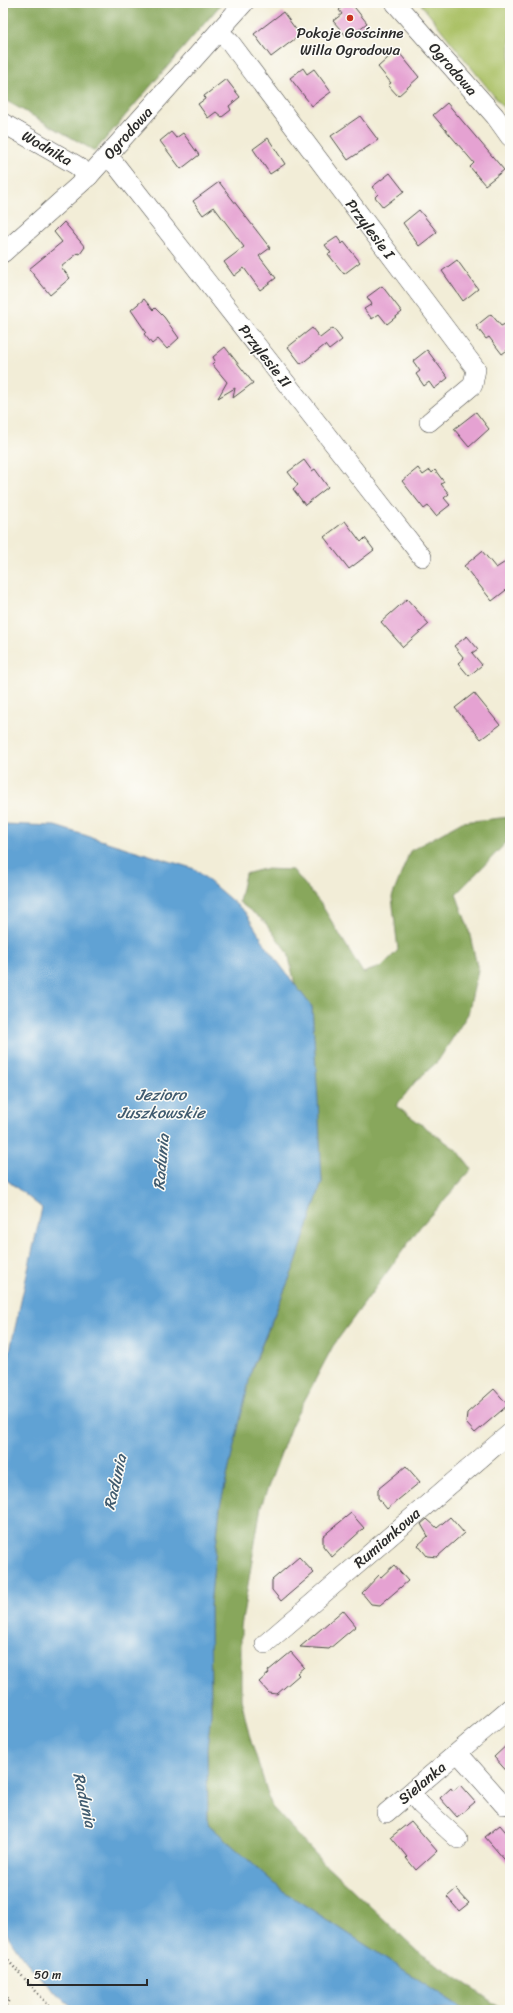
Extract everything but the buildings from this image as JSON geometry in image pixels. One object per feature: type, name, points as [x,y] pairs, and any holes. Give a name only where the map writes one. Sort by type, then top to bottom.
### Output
[{"type":"street","name":"Ogrodowa","points":[[3,252],[89,176],[244,3]]},
{"type":"street","name":"Ogrodowa","points":[[395,3],[495,116],[510,137]]},
{"type":"street","name":"Przylesie I","points":[[219,32],[230,42],[476,369],[473,385],[429,422]]},
{"type":"street","name":"Wodnika","points":[[3,123],[76,165],[89,176]]},
{"type":"street","name":"Przylesie II","points":[[106,158],[115,164],[422,557]]},
{"type":"street","name":"Rumiankowa","points":[[264,1644],[510,1433]]},
{"type":"street","name":"Sielanka","points":[[386,1813],[510,1708]]},
{"type":"street","name":"Sielanka","points":[[458,1753],[504,1805]]},
{"type":"street","points":[[411,1792],[421,1805],[458,1840]]},
{"type":"path","points":[[3,1234],[5,1245],[3,1261]]},
{"type":"path","points":[[3,1955],[53,2010]]},
{"type":"path","points":[[3,1991],[8,2000],[4,2008],[3,2007]]},
{"type":"green space","points":[[3,3],[222,3],[95,151],[3,99]]},
{"type":"green space","points":[[420,3],[510,3],[510,116]]},
{"type":"green space","points":[[510,817],[510,836],[506,843],[456,894],[468,927],[478,970],[468,1014],[438,1061],[415,1082],[396,1106],[458,1151],[472,1169],[420,1227],[333,1346],[292,1424],[261,1506],[241,1627],[241,1699],[249,1734],[272,1807],[324,1863],[422,1955],[453,1974],[503,2010],[465,2010],[283,1891],[208,1824],[207,1748],[211,1713],[210,1605],[220,1507],[250,1374],[295,1265],[322,1181],[312,1007],[295,985],[288,953],[264,921],[239,902],[245,874],[264,869],[293,870],[321,904],[363,973],[382,966],[398,950],[392,897],[410,851],[462,822]]},
{"type":"water","name":"Jezioro Juszkowskie","points":[[3,824],[55,826],[195,869],[245,912],[268,949],[312,1007],[322,1182],[295,1265],[252,1368],[220,1507],[210,1605],[211,1714],[207,1748],[208,1824],[283,1891],[465,2010],[76,2010],[35,1972],[18,1952],[3,1927],[3,1381],[42,1208],[3,1177]]},
{"type":"place","name":"Pokoje Gościnne Willa Ogrodowa","points":[[350,18]]},
{"type":"water label","name":"Radunia","points":[[161,1162]]},
{"type":"water label","name":"Radunia","points":[[115,1482]]},
{"type":"water label","name":"Radunia","points":[[85,1800]]}]
